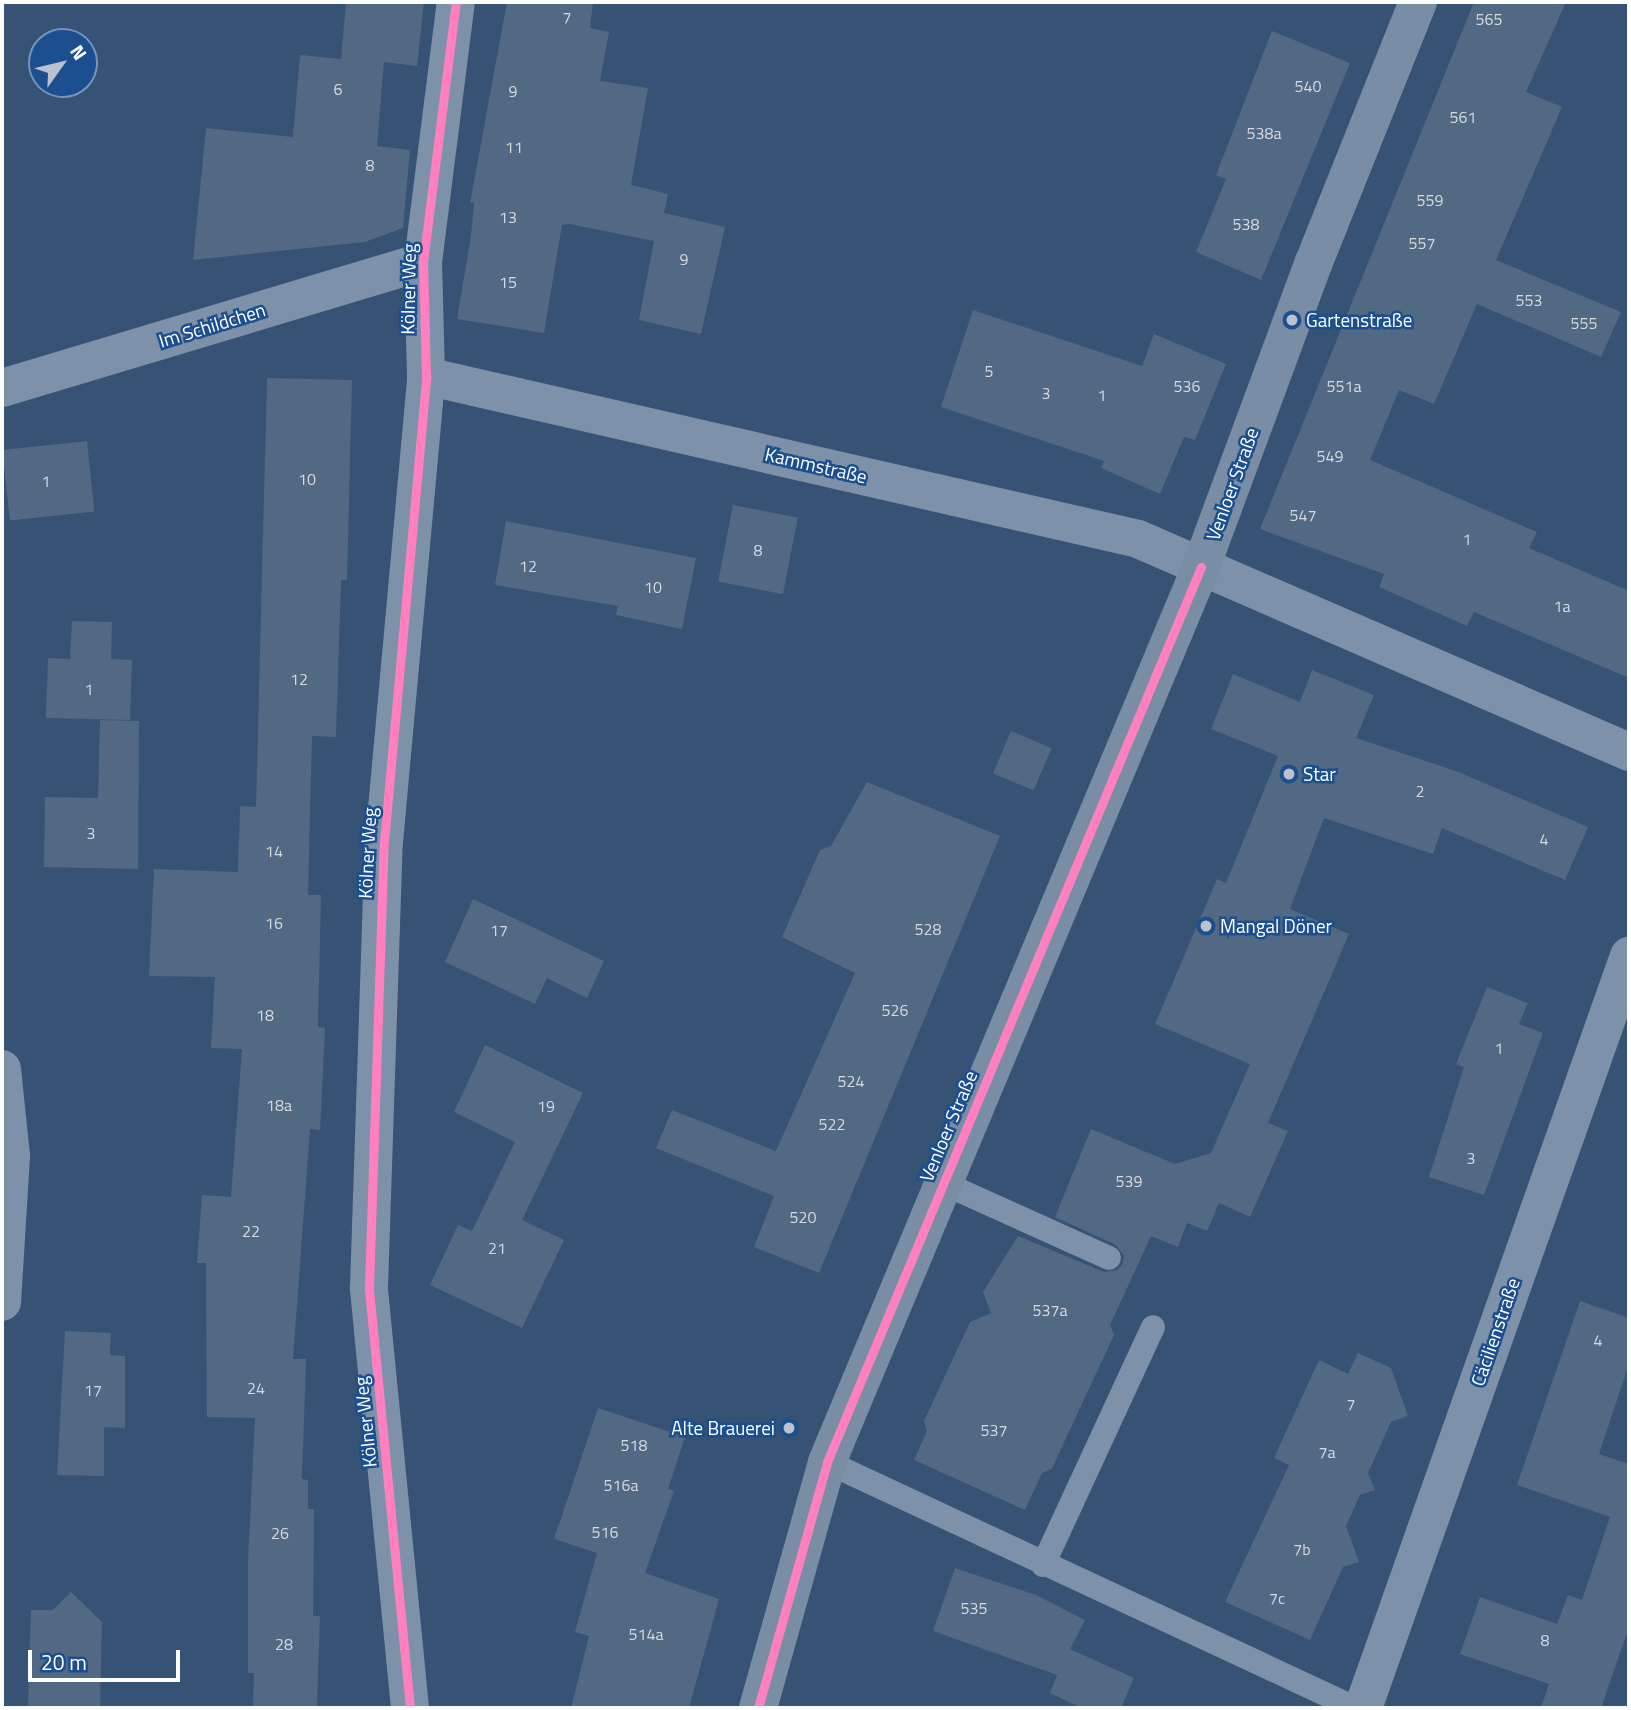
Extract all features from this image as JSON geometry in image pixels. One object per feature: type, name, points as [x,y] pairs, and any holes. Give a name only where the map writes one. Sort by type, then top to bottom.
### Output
[{"type":"street","name":"Kölner Weg","points":[[410,1708],[369,1287],[384,842],[426,376],[423,262],[456,2]]},
{"type":"street","name":"Venloer Straße","points":[[758,1708],[827,1462],[1201,567],[1305,285],[1418,2]]},
{"type":"street","name":"Im Schildchen","points":[[2,388],[423,262]]},
{"type":"street","name":"Kammstraße","points":[[426,376],[1138,539],[1201,567]]},
{"type":"street","points":[[1201,567],[1629,752]]},
{"type":"street","name":"Cäcilienstraße","points":[[1363,1708],[1629,956]]},
{"type":"street","points":[[2,1069],[11,1156],[2,1302]]},
{"type":"lane","points":[[943,1183],[1109,1258]]},
{"type":"lane","points":[[1043,1565],[1153,1327]]},
{"type":"lane","points":[[827,1462],[1043,1565],[1355,1708]]},
{"type":"building","points":[[346,2],[424,2],[417,66],[384,62],[377,146],[410,150],[403,228],[365,242],[193,260],[206,128],[293,137],[300,55],[341,59]]},
{"type":"building","points":[[507,2],[593,2],[590,28],[609,32],[600,81],[648,88],[631,185],[668,194],[664,213],[725,227],[701,334],[639,320],[654,241],[570,224],[562,225],[544,333],[457,319],[471,236],[474,202],[470,203]]},
{"type":"building","points":[[1474,2],[1566,2],[1526,92],[1562,107],[1496,260],[1621,312],[1601,357],[1477,304],[1434,404],[1399,390],[1370,460],[1537,532],[1529,548],[1629,591],[1629,678],[1474,612],[1467,626],[1379,587],[1384,574],[1260,529]]},
{"type":"building","points":[[1272,31],[1350,63],[1261,280],[1196,252],[1226,179],[1216,175]]},
{"type":"building","points":[[973,310],[1142,366],[1154,334],[1226,364],[1195,440],[1184,437],[1160,494],[1101,468],[1104,461],[941,407]]},
{"type":"building","points":[[267,378],[352,380],[347,580],[341,580],[336,737],[312,736],[308,895],[321,895],[318,1027],[325,1028],[320,1130],[310,1129],[293,1359],[306,1359],[302,1479],[308,1480],[308,1509],[314,1509],[313,1616],[320,1616],[317,1708],[253,1708],[254,1673],[248,1673],[248,1561],[255,1418],[207,1417],[206,1263],[197,1263],[202,1195],[231,1197],[242,1049],[211,1048],[215,977],[149,976],[154,869],[238,872],[240,806],[256,807]]},
{"type":"building","points":[[87,441],[94,512],[10,520],[2,450]]},
{"type":"building","points":[[733,505],[798,518],[783,594],[718,582]]},
{"type":"building","points":[[506,521],[696,558],[682,629],[616,615],[618,606],[495,585]]},
{"type":"building","points":[[72,621],[112,622],[111,659],[132,660],[130,720],[46,718],[48,658],[70,659]]},
{"type":"building","points":[[1312,670],[1374,695],[1356,738],[1456,771],[1588,827],[1565,880],[1442,828],[1433,854],[1324,818],[1290,909],[1349,934],[1268,1123],[1288,1131],[1250,1217],[1219,1203],[1207,1231],[1187,1223],[1178,1247],[1151,1236],[1110,1325],[1114,1335],[1052,1469],[1042,1473],[1025,1510],[914,1460],[927,1431],[924,1421],[970,1322],[991,1313],[983,1292],[1018,1236],[1104,1272],[1117,1270],[1122,1265],[1124,1256],[1116,1245],[1055,1217],[1091,1129],[1175,1164],[1211,1153],[1250,1064],[1155,1024],[1217,879],[1226,883],[1278,756],[1211,729],[1233,674],[1300,702]]},
{"type":"building","points":[[100,720],[139,721],[138,869],[44,867],[45,797],[98,798]]},
{"type":"building","points":[[1011,731],[1052,748],[1034,791],[993,773]]},
{"type":"building","points":[[867,782],[1000,836],[819,1273],[754,1247],[774,1196],[656,1148],[672,1110],[776,1151],[855,973],[782,937],[820,850],[831,846]]},
{"type":"building","points":[[473,899],[604,961],[587,998],[547,978],[535,1004],[445,962]]},
{"type":"building","points":[[1487,987],[1528,1003],[1519,1024],[1543,1033],[1484,1195],[1429,1177],[1464,1067],[1456,1064]]},
{"type":"building","points":[[485,1045],[583,1093],[522,1220],[564,1240],[522,1328],[430,1285],[458,1225],[472,1231],[515,1142],[454,1112]]},
{"type":"building","points":[[1580,1301],[1629,1318],[1629,1364],[1599,1454],[1629,1464],[1629,1627],[1601,1708],[1541,1708],[1549,1684],[1460,1654],[1480,1597],[1557,1624],[1568,1595],[1582,1600],[1610,1517],[1517,1485]]},
{"type":"building","points":[[65,1331],[111,1333],[110,1355],[125,1356],[125,1428],[104,1427],[104,1476],[57,1475]]},
{"type":"building","points":[[1358,1353],[1391,1368],[1408,1416],[1391,1422],[1368,1473],[1375,1490],[1360,1495],[1346,1526],[1359,1562],[1343,1567],[1310,1640],[1225,1602],[1289,1465],[1274,1458],[1319,1360],[1348,1374]]},
{"type":"building","points":[[598,1408],[685,1437],[668,1489],[674,1491],[645,1573],[719,1599],[689,1708],[571,1708],[589,1636],[575,1632],[597,1553],[554,1539]]},
{"type":"building","points":[[955,1568],[1036,1595],[1085,1620],[1070,1649],[1134,1678],[1121,1708],[1082,1708],[1050,1693],[1057,1675],[933,1631]]},
{"type":"building","points":[[71,1592],[102,1622],[100,1708],[35,1708],[28,1705],[31,1610],[53,1610]]},
{"type":"cycle path","points":[[410,1708],[369,1287],[384,842],[426,376],[423,262],[456,2]]},
{"type":"cycle path","points":[[758,1708],[827,1462],[1201,567]]},
{"type":"place","name":"Gartenstraße","points":[[1292,320]]},
{"type":"place","name":"Star","points":[[1289,774]]},
{"type":"place","name":"Mangal Döner","points":[[1206,926]]},
{"type":"place","name":"Alte Brauerei","points":[[789,1428]]}]
